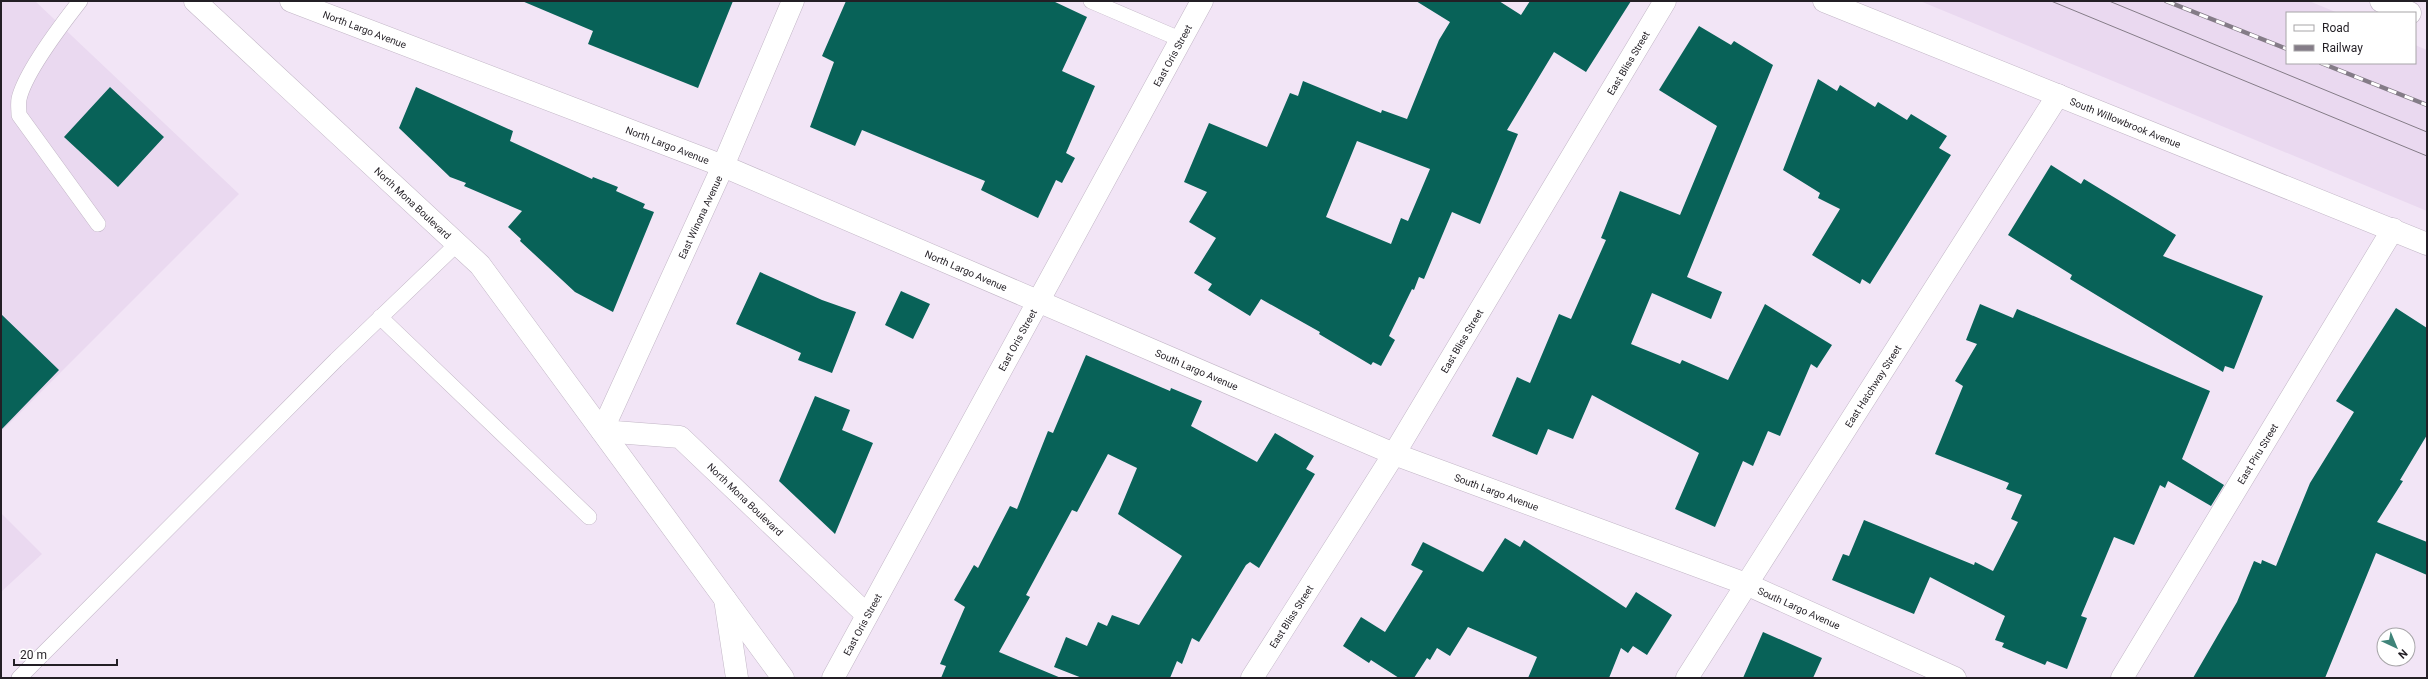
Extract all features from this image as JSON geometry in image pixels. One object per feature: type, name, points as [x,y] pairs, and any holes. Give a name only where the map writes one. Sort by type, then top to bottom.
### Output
[{"type":"street","name":"North Mona Boulevard","points":[[195,1],[480,265],[783,678]]},
{"type":"street","name":"North Largo Avenue","points":[[290,1],[723,166],[1039,302]]},
{"type":"street","name":"East Winona Avenue","points":[[602,431],[723,166],[793,1]]},
{"type":"street","name":"East Oris Street","points":[[833,678],[1202,1]]},
{"type":"street","name":"East Bliss Street","points":[[1252,678],[1394,454],[1665,1]]},
{"type":"street","name":"South Willowbrook Avenue","points":[[1824,1],[2393,229],[2427,244]]},
{"type":"street","points":[[2381,1],[2408,12]]},
{"type":"street","points":[[2416,15],[2427,20]]},
{"type":"street","name":"East Hatchway Street","points":[[1687,678],[2058,95]]},
{"type":"street","name":"East Piru Street","points":[[2122,678],[2393,229]]},
{"type":"street","name":"South Largo Avenue","points":[[1039,302],[1394,454],[1746,584],[1955,678]]},
{"type":"street","name":"North Mona Boulevard","points":[[602,431],[680,437],[867,615]]},
{"type":"street","points":[[725,599],[737,678]]},
{"type":"lane","points":[[80,1],[53,36],[30,76],[19,99],[19,115],[98,224]]},
{"type":"lane","points":[[1091,1],[1182,40]]},
{"type":"lane","points":[[19,678],[380,317],[457,244]]},
{"type":"lane","points":[[380,317],[589,517]]},
{"type":"shaded area","points":[[1,1],[35,1],[239,194],[1,432]]},
{"type":"shaded area","points":[[1920,1],[2309,1],[2336,12],[2286,12],[2286,64],[2416,64],[2416,45],[2427,50],[2427,211]]},
{"type":"shaded area","points":[[1,513],[42,554],[1,592]]},
{"type":"building","points":[[522,1],[733,1],[698,88],[588,44],[593,31]]},
{"type":"building","points":[[846,1],[1053,1],[1087,17],[1062,71],[1095,86],[1066,153],[1075,158],[1062,183],[1056,180],[1038,218],[981,190],[985,181],[862,130],[855,146],[810,127],[834,62],[822,56]]},
{"type":"building","points":[[1416,1],[1499,1],[1521,15],[1530,1],[1631,1],[1586,72],[1554,52],[1507,130],[1518,134],[1480,224],[1452,212],[1424,279],[1419,277],[1414,290],[1412,289],[1389,336],[1395,340],[1381,366],[1373,362],[1371,365],[1319,334],[1320,332],[1261,299],[1250,316],[1208,290],[1212,284],[1194,273],[1216,238],[1189,222],[1207,192],[1184,182],[1209,123],[1267,147],[1290,93],[1298,96],[1303,81],[1381,113],[1382,110],[1407,119],[1439,40],[1450,22]],"holes":[[[1357,141],[1430,169],[1408,221],[1401,218],[1391,244],[1326,217]]]},
{"type":"building","points":[[1699,26],[1731,45],[1734,41],[1773,65],[1687,277],[1722,292],[1711,319],[1652,293],[1631,344],[1680,364],[1682,360],[1728,380],[1765,304],[1832,345],[1817,368],[1811,364],[1780,436],[1768,431],[1753,466],[1743,461],[1715,527],[1675,509],[1699,453],[1592,395],[1573,439],[1548,429],[1537,455],[1492,436],[1517,377],[1530,383],[1559,314],[1571,319],[1606,240],[1601,238],[1620,191],[1680,215],[1717,126],[1659,90]]},
{"type":"building","points":[[1818,79],[1837,91],[1840,85],[1875,107],[1878,102],[1907,120],[1911,114],[1947,136],[1939,148],[1951,155],[1870,284],[1862,279],[1860,284],[1812,255],[1840,209],[1818,198],[1820,193],[1783,170]]},
{"type":"building","points":[[110,87],[164,137],[118,187],[64,137]]},
{"type":"building","points":[[416,87],[513,131],[510,141],[592,179],[593,177],[618,187],[616,191],[645,204],[643,208],[654,212],[613,312],[575,292],[520,241],[521,239],[508,227],[522,211],[464,186],[466,183],[450,177],[399,128]]},
{"type":"building","points":[[2051,165],[2081,184],[2084,179],[2176,235],[2163,256],[2263,296],[2234,369],[2225,366],[2223,372],[2070,279],[2072,275],[2008,235]]},
{"type":"building","points":[[760,272],[822,300],[856,312],[832,373],[798,360],[801,353],[736,324]]},
{"type":"building","points":[[901,291],[930,304],[913,339],[885,325]]},
{"type":"building","points":[[1980,304],[2013,318],[2017,309],[2210,391],[2182,459],[2224,485],[2211,506],[2168,481],[2165,488],[2160,485],[2134,545],[2114,537],[2081,616],[2087,618],[2067,669],[2047,661],[2045,665],[2002,647],[2004,643],[1995,640],[2005,616],[1930,577],[1914,614],[1832,580],[1843,554],[1849,556],[1864,520],[1974,565],[1975,562],[1993,571],[2018,522],[2011,519],[2022,495],[2006,489],[2009,483],[1935,454],[1963,386],[1955,381],[1977,344],[1966,340]]},
{"type":"building","points":[[2396,308],[2427,328],[2427,435],[2400,480],[2403,481],[2377,522],[2427,542],[2427,575],[2376,553],[2325,678],[2193,678],[2237,602],[2254,561],[2261,564],[2262,560],[2276,566],[2310,483],[2354,412],[2336,401]]},
{"type":"building","points":[[1,314],[59,370],[1,430]]},
{"type":"building","points":[[1086,355],[1170,391],[1171,388],[1202,401],[1191,426],[1257,462],[1275,433],[1314,456],[1306,469],[1315,474],[1259,568],[1250,562],[1246,565],[1199,642],[1192,638],[1182,664],[1177,661],[1170,678],[1082,678],[1054,667],[1066,637],[1087,646],[1098,622],[1107,626],[1112,615],[1139,625],[1182,556],[1118,514],[1137,468],[1108,454],[1077,512],[1072,510],[1026,595],[1030,597],[999,652],[1061,678],[941,678],[946,666],[940,664],[965,607],[954,600],[974,565],[978,568],[1010,506],[1017,509],[1048,431],[1053,433]]},
{"type":"building","points":[[815,396],[850,410],[842,430],[873,443],[835,534],[779,481]]},
{"type":"building","points":[[1505,538],[1520,547],[1524,540],[1626,608],[1636,592],[1672,615],[1647,655],[1633,646],[1628,653],[1621,648],[1609,678],[1528,678],[1537,657],[1468,627],[1450,656],[1437,648],[1430,660],[1427,658],[1414,678],[1399,678],[1371,660],[1369,663],[1343,646],[1361,617],[1385,632],[1423,571],[1411,565],[1423,542],[1483,572]]},
{"type":"building","points":[[1763,632],[1822,658],[1813,678],[1743,678]]},
{"type":"tram line","points":[[2051,1],[2427,156]]},
{"type":"tram line","points":[[2109,1],[2427,132]]},
{"type":"railway","points":[[2166,1],[2286,49]]},
{"type":"railway","points":[[2324,64],[2427,105]]}]
